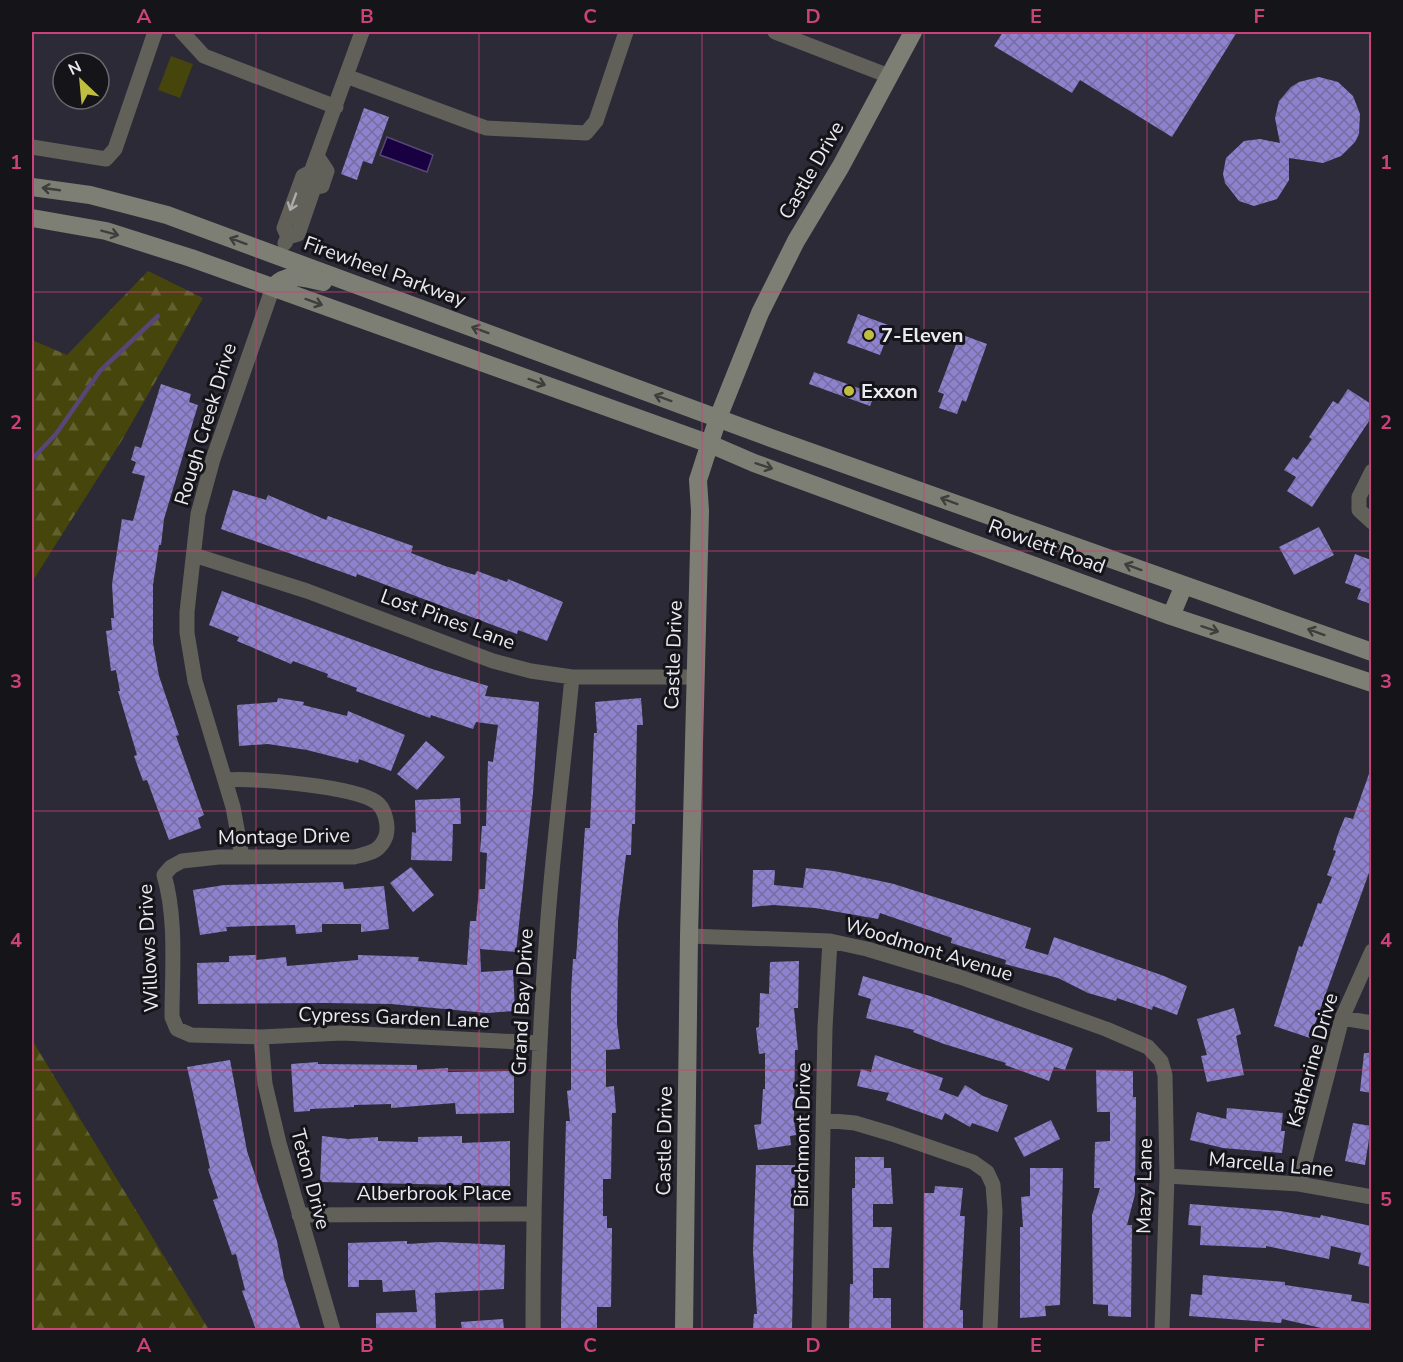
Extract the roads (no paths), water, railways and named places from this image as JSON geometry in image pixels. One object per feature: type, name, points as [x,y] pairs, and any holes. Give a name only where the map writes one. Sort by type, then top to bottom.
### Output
[{"type":"main road","name":"Castle Drive","points":[[684,1330],[689,936],[700,511],[698,480],[718,418],[760,313],[780,270],[841,166],[913,32]]},
{"type":"main road","name":"Firewheel Parkway","points":[[32,187],[90,195],[167,215],[718,418]]},
{"type":"main road","points":[[32,218],[106,231],[191,258],[710,444]]},
{"type":"main road","points":[[273,287],[282,278],[293,276],[401,300]]},
{"type":"main road","name":"Rowlett Road","points":[[718,418],[1371,652]]},
{"type":"main road","name":"Rowlett Road","points":[[710,444],[754,463],[1171,616],[1371,683]]},
{"type":"main road","points":[[1171,616],[1184,585]]},
{"type":"street","points":[[32,147],[106,159],[115,149],[155,32]]},
{"type":"street","points":[[182,32],[204,56],[336,106]]},
{"type":"street","points":[[279,256],[288,237],[284,228],[303,176],[313,180],[317,156],[362,32]]},
{"type":"street","points":[[346,76],[486,128],[586,134],[596,121],[626,32]]},
{"type":"street","points":[[775,32],[889,76]]},
{"type":"street","name":"Rough Creek Drive","points":[[242,857],[233,807],[195,681],[187,633],[189,588],[198,514],[213,459],[273,287]]},
{"type":"street","points":[[1371,471],[1359,497],[1359,510],[1371,522]]},
{"type":"street","name":"Lost Pines Lane","points":[[194,555],[307,591],[493,661],[572,677],[695,677]]},
{"type":"street","name":"Grand Bay Drive","points":[[533,1330],[533,1214],[540,1043],[547,928],[572,677]]},
{"type":"street","name":"Montage Drive","points":[[171,867],[182,861],[242,857],[354,857],[374,853],[382,846],[387,831],[384,812],[377,802],[362,796],[284,782],[225,780]]},
{"type":"street","name":"Willows Drive","points":[[171,867],[164,875],[169,890],[172,936],[172,1017],[177,1029]]},
{"type":"street","name":"Woodmont Avenue","points":[[689,936],[830,941],[867,949],[960,977],[1095,1025],[1148,1047]]},
{"type":"street","name":"Birchmont Drive","points":[[819,1330],[823,1120],[830,941]]},
{"type":"street","name":"Katherine Drive","points":[[1299,1184],[1342,1018],[1371,951]]},
{"type":"street","points":[[1342,1018],[1371,1023]]},
{"type":"street","name":"Cypress Garden Lane","points":[[177,1029],[191,1035],[261,1037],[342,1033],[540,1043]]},
{"type":"street","name":"Teton Drive","points":[[261,1037],[265,1084],[298,1215],[333,1330]]},
{"type":"street","name":"Mazy Lane","points":[[1148,1047],[1161,1061],[1165,1075],[1167,1176],[1162,1330]]},
{"type":"street","points":[[823,1120],[855,1123],[892,1134],[973,1162],[987,1172],[993,1185],[996,1211],[990,1330]]},
{"type":"street","name":"Marcella Lane","points":[[1167,1176],[1299,1184],[1371,1197]]},
{"type":"street","name":"Alberbrook Place","points":[[298,1215],[533,1214]]},
{"type":"waterway","points":[[32,459],[56,434],[100,371],[158,316]]},
{"type":"place","name":"7-Eleven","points":[[869,335]]},
{"type":"place","name":"Exxon","points":[[849,391]]}]
